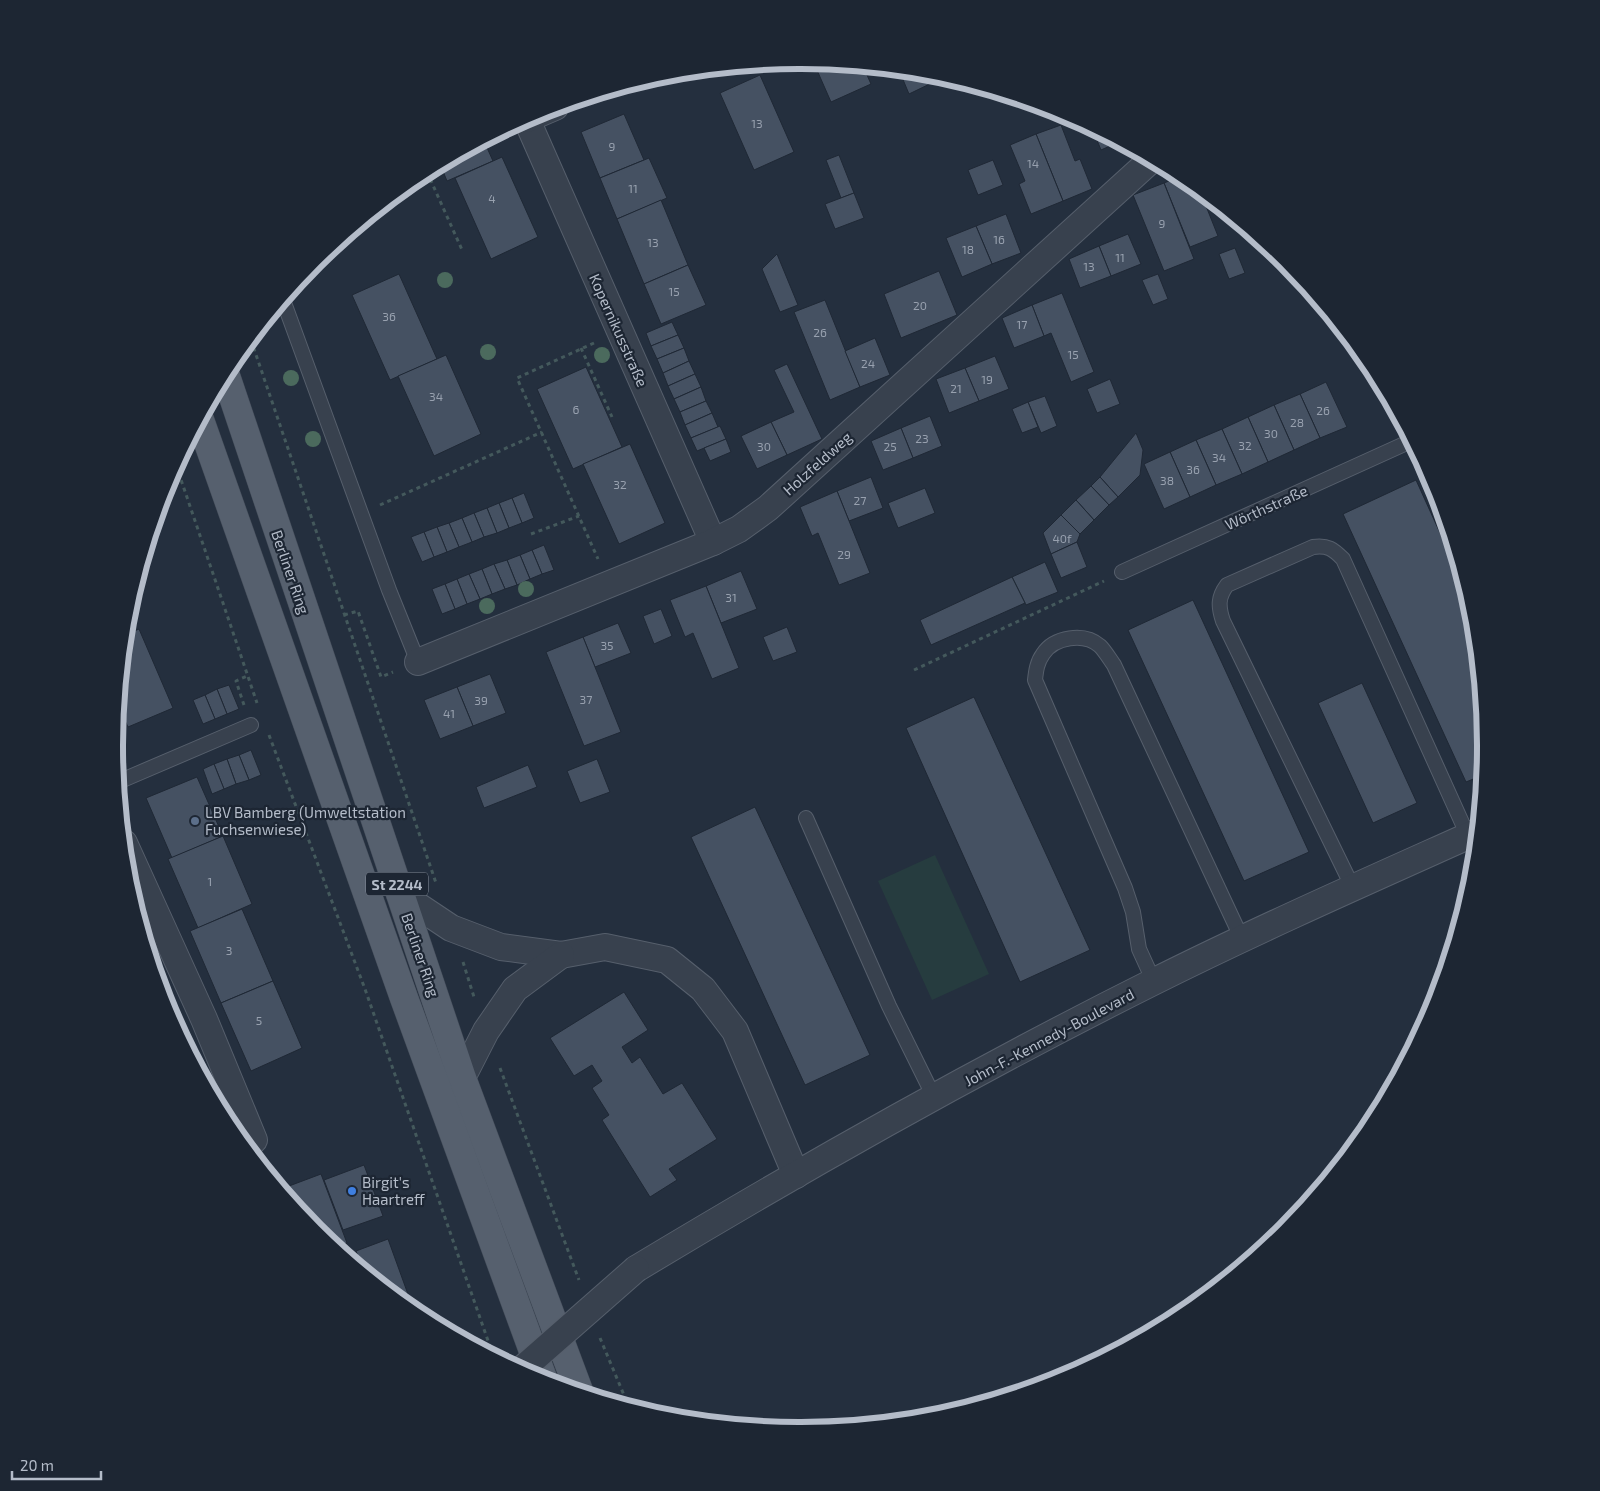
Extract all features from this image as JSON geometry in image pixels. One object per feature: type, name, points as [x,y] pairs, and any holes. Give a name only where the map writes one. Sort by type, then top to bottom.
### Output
[{"type":"main road","name":"Berliner Ring","points":[[228,384],[462,1078],[576,1384]]},
{"type":"main road","name":"Berliner Ring","points":[[203,428],[404,998],[540,1371]]},
{"type":"street","name":"Kopernikusstraße","points":[[530,125],[713,542]]},
{"type":"street","name":"Holzfeldweg","points":[[418,662],[610,585],[713,542],[739,529],[768,508],[1146,164]]},
{"type":"street","name":"John-F.-Kennedy-Boulevard","points":[[527,1364],[636,1269],[934,1097],[1154,982],[1242,939],[1471,834]]},
{"type":"street","points":[[138,887],[204,1019],[254,1140],[252,1142]]},
{"type":"street","points":[[400,894],[451,928],[502,947],[561,955],[605,947],[667,960],[703,989],[735,1031],[796,1175]]},
{"type":"street","points":[[462,1078],[486,1031],[515,989],[561,955]]},
{"type":"lane","points":[[285,306],[361,514],[418,662]]},
{"type":"lane","name":"Wörthstraße","points":[[1122,572],[1406,443]]},
{"type":"lane","points":[[1354,888],[1223,621],[1218,607],[1221,593],[1227,585],[1314,547],[1325,546],[1333,549],[1343,559],[1471,832]]},
{"type":"lane","points":[[1154,982],[1139,949],[1133,912],[1125,888],[1036,680],[1036,666],[1043,652],[1055,644],[1071,638],[1085,638],[1099,644],[1114,665],[1242,939]]},
{"type":"lane","points":[[125,779],[251,725]]},
{"type":"lane","points":[[806,818],[889,1006],[934,1097]]},
{"type":"path","points":[[430,179],[463,252]]},
{"type":"path","points":[[610,585],[517,378],[620,331]]},
{"type":"path","points":[[253,348],[486,1031],[582,1288]]},
{"type":"path","points":[[581,348],[612,417]]},
{"type":"path","points":[[361,514],[542,432]]},
{"type":"path","points":[[180,475],[258,704]]},
{"type":"path","points":[[531,534],[579,516]]},
{"type":"path","points":[[914,670],[1122,572]]},
{"type":"path","points":[[344,615],[358,611],[381,677],[418,662]]},
{"type":"path","points":[[247,676],[236,681],[251,725]]},
{"type":"path","points":[[268,732],[366,989],[491,1347]]},
{"type":"path","points":[[599,1334],[626,1399]]},
{"type":"green space","points":[[935,855],[989,974],[932,1000],[878,881]]},
{"type":"building","points":[[817,69],[866,72],[871,84],[831,102]]},
{"type":"building","points":[[760,75],[794,152],[754,170],[720,93]]},
{"type":"building","points":[[902,77],[933,82],[909,94]]},
{"type":"building","points":[[624,114],[644,160],[600,178],[581,132]]},
{"type":"building","points":[[1061,125],[1075,161],[1080,159],[1092,189],[1063,201],[1036,134]]},
{"type":"building","points":[[1036,134],[1063,201],[1031,214],[1019,184],[1025,181],[1010,145]]},
{"type":"building","points":[[1096,138],[1111,145],[1101,150]]},
{"type":"building","points":[[486,146],[493,161],[447,181],[443,171]]},
{"type":"building","points":[[839,155],[854,193],[841,198],[826,160]]},
{"type":"building","points":[[502,157],[538,237],[491,259],[455,178]]},
{"type":"building","points":[[649,158],[667,198],[617,219],[600,178]]},
{"type":"building","points":[[993,160],[1003,185],[978,195],[968,170]]},
{"type":"building","points":[[1171,180],[1205,204],[1218,236],[1190,247],[1164,183]]},
{"type":"building","points":[[1164,183],[1194,259],[1164,271],[1133,195]]},
{"type":"building","points":[[854,193],[864,218],[835,229],[825,204]]},
{"type":"building","points":[[661,200],[688,265],[644,284],[617,219]]},
{"type":"building","points":[[1006,214],[1021,253],[992,264],[976,226]]},
{"type":"building","points":[[976,226],[992,264],[962,277],[946,238]]},
{"type":"building","points":[[1128,234],[1141,264],[1111,276],[1099,246]]},
{"type":"building","points":[[1099,246],[1111,276],[1080,288],[1069,259]]},
{"type":"building","points":[[1235,248],[1245,273],[1229,279],[1219,254]]},
{"type":"building","points":[[777,254],[798,305],[780,312],[762,269]]},
{"type":"building","points":[[688,265],[706,305],[661,324],[644,284]]},
{"type":"building","points":[[939,271],[957,315],[901,338],[884,294]]},
{"type":"building","points":[[399,274],[437,359],[390,380],[352,295]]},
{"type":"building","points":[[1158,274],[1168,299],[1153,305],[1142,280]]},
{"type":"building","points":[[1062,293],[1094,372],[1071,382],[1051,333],[1044,336],[1032,305]]},
{"type":"building","points":[[825,300],[860,387],[830,400],[794,312]]},
{"type":"building","points":[[1032,305],[1044,336],[1014,348],[1002,318]]},
{"type":"building","points":[[672,322],[678,335],[651,346],[646,333]]},
{"type":"building","points":[[678,335],[684,348],[657,359],[651,346]]},
{"type":"building","points":[[875,338],[890,375],[860,387],[845,351]]},
{"type":"building","points":[[684,348],[689,361],[663,373],[657,359]]},
{"type":"building","points":[[446,355],[481,434],[434,456],[398,376]]},
{"type":"building","points":[[995,356],[1009,389],[979,401],[965,368]]},
{"type":"building","points":[[689,361],[695,374],[668,386],[663,373]]},
{"type":"building","points":[[787,364],[822,439],[787,455],[771,422],[794,412],[774,370]]},
{"type":"building","points":[[586,367],[622,447],[573,469],[537,389]]},
{"type":"building","points":[[965,368],[979,401],[949,413],[936,379]]},
{"type":"building","points":[[695,374],[701,387],[674,399],[668,386]]},
{"type":"building","points":[[1110,379],[1120,404],[1097,413],[1087,389]]},
{"type":"building","points":[[1326,382],[1347,427],[1320,438],[1300,394]]},
{"type":"building","points":[[701,387],[706,401],[680,412],[674,399]]},
{"type":"building","points":[[1300,394],[1320,438],[1294,450],[1274,405]]},
{"type":"building","points":[[1045,396],[1057,426],[1041,433],[1028,402]]},
{"type":"building","points":[[706,401],[712,413],[685,425],[680,412]]},
{"type":"building","points":[[1028,402],[1038,427],[1022,433],[1012,409]]},
{"type":"building","points":[[1274,405],[1294,450],[1268,462],[1248,417]]},
{"type":"building","points":[[712,413],[718,427],[691,438],[685,425]]},
{"type":"building","points":[[930,416],[942,446],[913,458],[901,428]]},
{"type":"building","points":[[1248,417],[1268,462],[1242,474],[1222,429]]},
{"type":"building","points":[[771,422],[787,455],[757,469],[741,436]]},
{"type":"building","points":[[720,426],[726,439],[697,451],[691,438]]},
{"type":"building","points":[[901,428],[913,458],[883,470],[871,441]]},
{"type":"building","points":[[1222,429],[1242,474],[1216,485],[1196,440]]},
{"type":"building","points":[[1136,433],[1143,450],[1140,475],[1118,497],[1100,477]]},
{"type":"building","points":[[726,439],[731,452],[710,461],[704,448]]},
{"type":"building","points":[[1196,440],[1216,485],[1190,497],[1170,452]]},
{"type":"building","points":[[630,444],[665,523],[619,544],[583,464]]},
{"type":"building","points":[[1170,452],[1190,497],[1164,509],[1144,464]]},
{"type":"building","points":[[871,477],[883,508],[849,521],[837,491]]},
{"type":"building","points":[[1100,477],[1118,497],[1109,505],[1091,486]]},
{"type":"building","points":[[1416,480],[1448,550],[1464,613],[1475,701],[1477,746],[1476,778],[1466,782],[1343,514]]},
{"type":"building","points":[[1091,486],[1109,505],[1094,520],[1076,500]]},
{"type":"building","points":[[925,488],[935,513],[898,528],[888,503]]},
{"type":"building","points":[[837,491],[870,573],[839,585],[818,533],[812,536],[800,507]]},
{"type":"building","points":[[524,493],[534,518],[522,523],[512,498]]},
{"type":"building","points":[[512,498],[522,523],[509,528],[499,503]]},
{"type":"building","points":[[1076,500],[1094,520],[1080,534],[1061,515]]},
{"type":"building","points":[[499,503],[509,528],[497,533],[487,508]]},
{"type":"building","points":[[487,508],[497,533],[484,537],[474,513]]},
{"type":"building","points":[[474,513],[484,537],[472,542],[462,518]]},
{"type":"building","points":[[1061,515],[1080,534],[1077,542],[1051,554],[1043,533]]},
{"type":"building","points":[[462,518],[472,542],[459,547],[449,523]]},
{"type":"building","points":[[449,523],[459,547],[447,552],[437,527]]},
{"type":"building","points":[[437,527],[447,552],[434,557],[424,532]]},
{"type":"building","points":[[424,532],[434,557],[422,562],[411,537]]},
{"type":"building","points":[[1077,542],[1087,567],[1061,578],[1051,554]]},
{"type":"building","points":[[544,545],[554,570],[542,574],[532,550]]},
{"type":"building","points":[[532,550],[542,574],[530,579],[520,555]]},
{"type":"building","points":[[520,555],[530,579],[517,585],[507,560]]},
{"type":"building","points":[[507,560],[517,585],[505,589],[494,564]]},
{"type":"building","points":[[1045,562],[1058,592],[1026,605],[1012,577]]},
{"type":"building","points":[[494,564],[505,589],[492,594],[482,569]]},
{"type":"building","points":[[482,569],[492,594],[480,599],[469,574]]},
{"type":"building","points":[[741,571],[757,609],[721,623],[706,586]]},
{"type":"building","points":[[469,574],[480,599],[467,604],[457,579]]},
{"type":"building","points":[[1012,577],[1025,603],[931,645],[920,620]]},
{"type":"building","points":[[457,579],[467,604],[455,609],[445,584]]},
{"type":"building","points":[[445,584],[455,609],[442,614],[432,589]]},
{"type":"building","points":[[706,586],[739,668],[712,679],[693,633],[685,637],[670,600]]},
{"type":"building","points":[[1193,600],[1309,852],[1244,881],[1128,630]]},
{"type":"building","points":[[661,609],[672,636],[654,644],[643,616]]},
{"type":"building","points":[[618,623],[631,653],[595,667],[583,637]]},
{"type":"building","points":[[787,627],[797,652],[773,661],[763,637]]},
{"type":"building","points":[[139,629],[173,708],[128,727],[124,719],[125,701],[133,632]]},
{"type":"building","points":[[583,637],[621,732],[584,746],[546,652]]},
{"type":"building","points":[[490,674],[506,713],[473,726],[457,687]]},
{"type":"building","points":[[1362,683],[1417,803],[1373,823],[1318,703]]},
{"type":"building","points":[[229,685],[239,709],[227,714],[217,689]]},
{"type":"building","points":[[457,687],[473,726],[440,739],[424,700]]},
{"type":"building","points":[[217,689],[227,714],[215,719],[205,695]]},
{"type":"building","points":[[205,695],[215,719],[203,724],[193,700]]},
{"type":"building","points":[[974,697],[1090,950],[1020,982],[906,728]]},
{"type":"building","points":[[251,750],[261,775],[249,780],[239,755]]},
{"type":"building","points":[[239,755],[249,780],[236,784],[227,759]]},
{"type":"building","points":[[227,759],[236,784],[224,789],[214,764]]},
{"type":"building","points":[[597,759],[610,792],[580,803],[567,771]]},
{"type":"building","points":[[214,764],[224,789],[212,794],[203,769]]},
{"type":"building","points":[[528,765],[537,787],[484,808],[476,787]]},
{"type":"building","points":[[197,777],[223,836],[172,858],[146,798]]},
{"type":"building","points":[[755,807],[870,1055],[805,1085],[691,837]]},
{"type":"building","points":[[223,836],[252,904],[198,928],[168,859]]},
{"type":"building","points":[[242,909],[273,981],[221,1003],[190,931]]},
{"type":"building","points":[[273,981],[302,1048],[251,1071],[221,1003]]},
{"type":"building","points":[[624,992],[648,1030],[622,1047],[632,1063],[640,1057],[663,1094],[682,1083],[717,1139],[669,1169],[677,1180],[650,1197],[602,1120],[609,1115],[592,1088],[602,1081],[592,1065],[574,1076],[550,1038]]},
{"type":"building","points":[[364,1165],[383,1216],[343,1230],[324,1180]]},
{"type":"building","points":[[321,1174],[347,1243],[343,1244],[321,1224],[287,1187]]},
{"type":"building","points":[[388,1239],[409,1297],[359,1258],[356,1251]]},
{"type":"place","name":"LBV Bamberg (Umweltstation Fuchsenwiese)","points":[[195,821]]},
{"type":"place","name":"Birgit's Haartreff","points":[[352,1191]]}]
